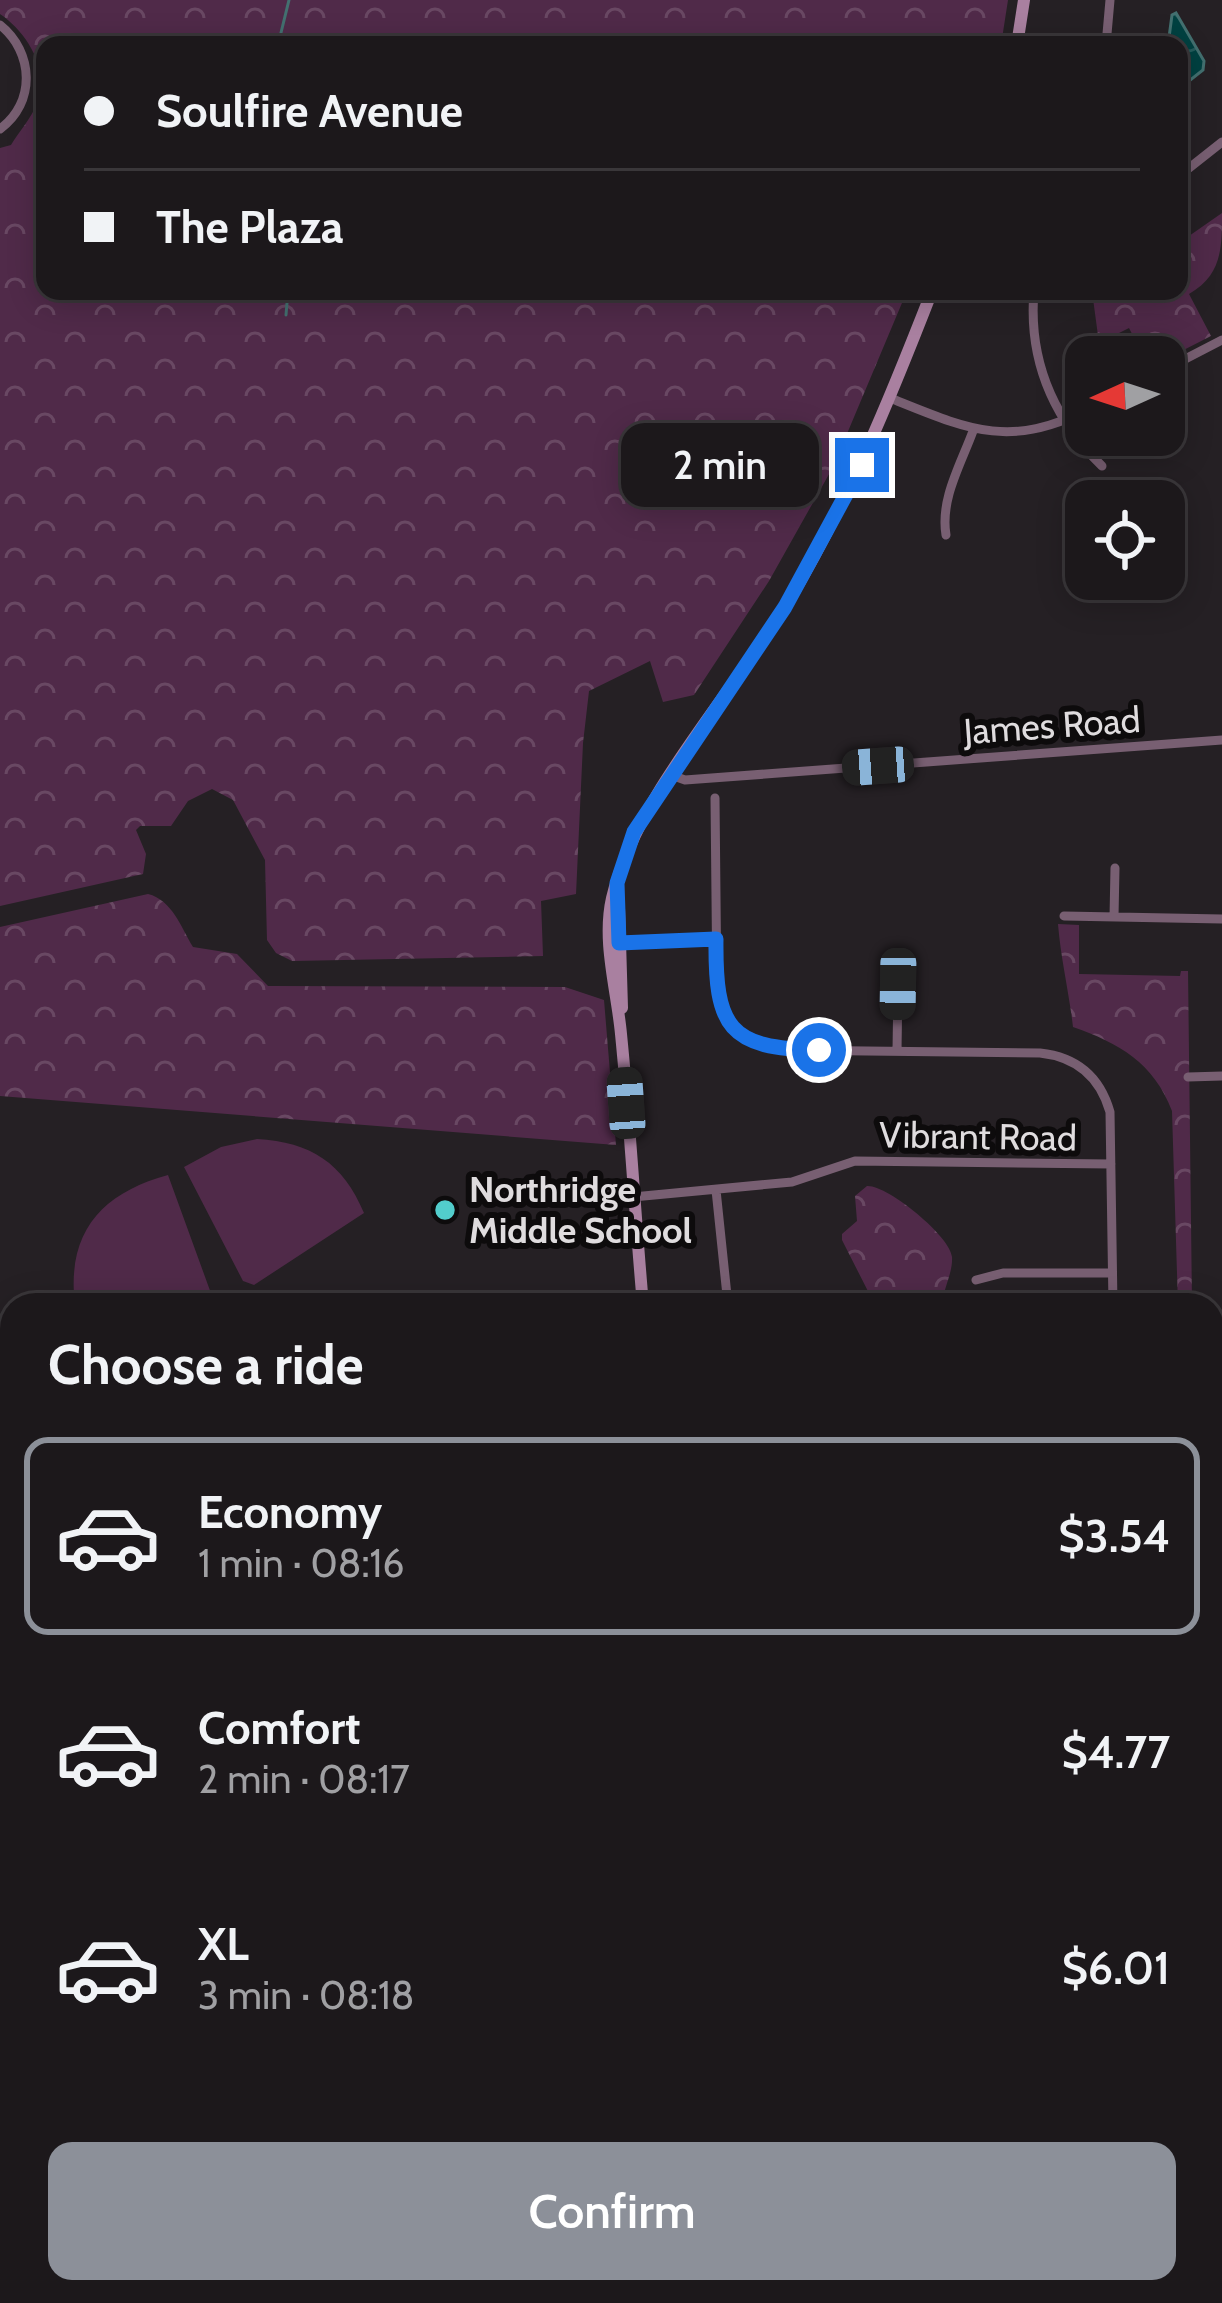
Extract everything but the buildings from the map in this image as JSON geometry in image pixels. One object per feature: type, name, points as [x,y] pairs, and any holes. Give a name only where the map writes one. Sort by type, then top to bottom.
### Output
[{"type":"street","points":[[1019,36],[1024,0]]},
{"type":"street","points":[[1107,36],[1110,0]]},
{"type":"street","points":[[0,25],[22,52],[27,86],[11,121],[0,129]]},
{"type":"street","points":[[1188,169],[1222,142]]},
{"type":"street","points":[[643,1293],[610,943],[612,898],[634,832],[746,670],[854,482],[928,300]]},
{"type":"street","points":[[1034,300],[1038,365],[1064,422],[1102,466]]},
{"type":"street","points":[[1185,359],[1222,340]]},
{"type":"street","points":[[890,398],[973,430],[1018,433],[1064,422]]},
{"type":"street","points":[[946,535],[948,495],[973,430]]},
{"type":"street","name":"James Road","points":[[671,775],[685,780],[1222,740]]},
{"type":"street","points":[[715,798],[719,1004],[731,1025],[749,1040],[780,1050],[1040,1053],[1072,1061],[1097,1082],[1108,1104],[1113,1293]]},
{"type":"street","points":[[1114,917],[1115,868]]},
{"type":"street","points":[[617,883],[621,1030]]},
{"type":"street","points":[[1064,916],[1222,919]]},
{"type":"street","points":[[619,943],[716,939]]},
{"type":"street","points":[[897,1051],[898,984]]},
{"type":"street","points":[[1188,1077],[1222,1076]]},
{"type":"street","name":"Vibrant Road","points":[[633,1197],[792,1182],[855,1161],[1111,1164]]},
{"type":"street","points":[[716,1190],[727,1293]]},
{"type":"street","points":[[976,1280],[996,1274],[1112,1273]]},
{"type":"green space","points":[[0,0],[1008,0],[1002,36],[36,36],[36,58],[19,31],[0,14]]},
{"type":"green space","points":[[36,106],[36,300],[903,300],[833,467],[769,581],[694,695],[663,702],[650,661],[589,691],[576,894],[541,901],[543,956],[292,961],[276,953],[267,940],[265,860],[233,800],[212,789],[188,801],[171,826],[136,830],[146,854],[143,874],[0,906],[0,148],[11,145]]},
{"type":"green space","points":[[1222,213],[1214,269],[1189,294],[1211,336],[1185,349],[1185,336],[1133,336],[1129,328],[1113,336],[1098,336],[1093,300],[1188,300],[1188,237]]},
{"type":"green space","points":[[148,894],[170,908],[193,947],[237,954],[268,986],[565,987],[604,1000],[616,1145],[0,1096],[0,927]]},
{"type":"green space","points":[[1058,924],[1079,925],[1079,974],[1180,976],[1181,971],[1188,971],[1192,1293],[1178,1293],[1172,1111],[1155,1080],[1133,1057],[1073,1027]]},
{"type":"green space","points":[[257,1139],[294,1145],[323,1158],[346,1181],[364,1213],[254,1285],[243,1281],[184,1167],[221,1147]]},
{"type":"green space","points":[[168,1175],[211,1293],[75,1293],[76,1256],[93,1219],[124,1193]]},
{"type":"green space","points":[[867,1186],[877,1188],[930,1225],[952,1257],[945,1293],[869,1293],[842,1240],[842,1234],[857,1221],[855,1196]]},
{"type":"water","points":[[1176,13],[1204,61],[1203,70],[1188,82],[1188,36],[1169,36]]},
{"type":"waterway","points":[[280,36],[289,0]]},
{"type":"waterway","points":[[286,315],[287,300]]},
{"type":"place","name":"Northridge Middle School","points":[[445,1210]]},
{"type":"route","points":[[819,1050],[772,1049],[736,1030],[717,996],[716,939],[619,943],[617,883],[634,832],[746,670],[862,465]]}]
